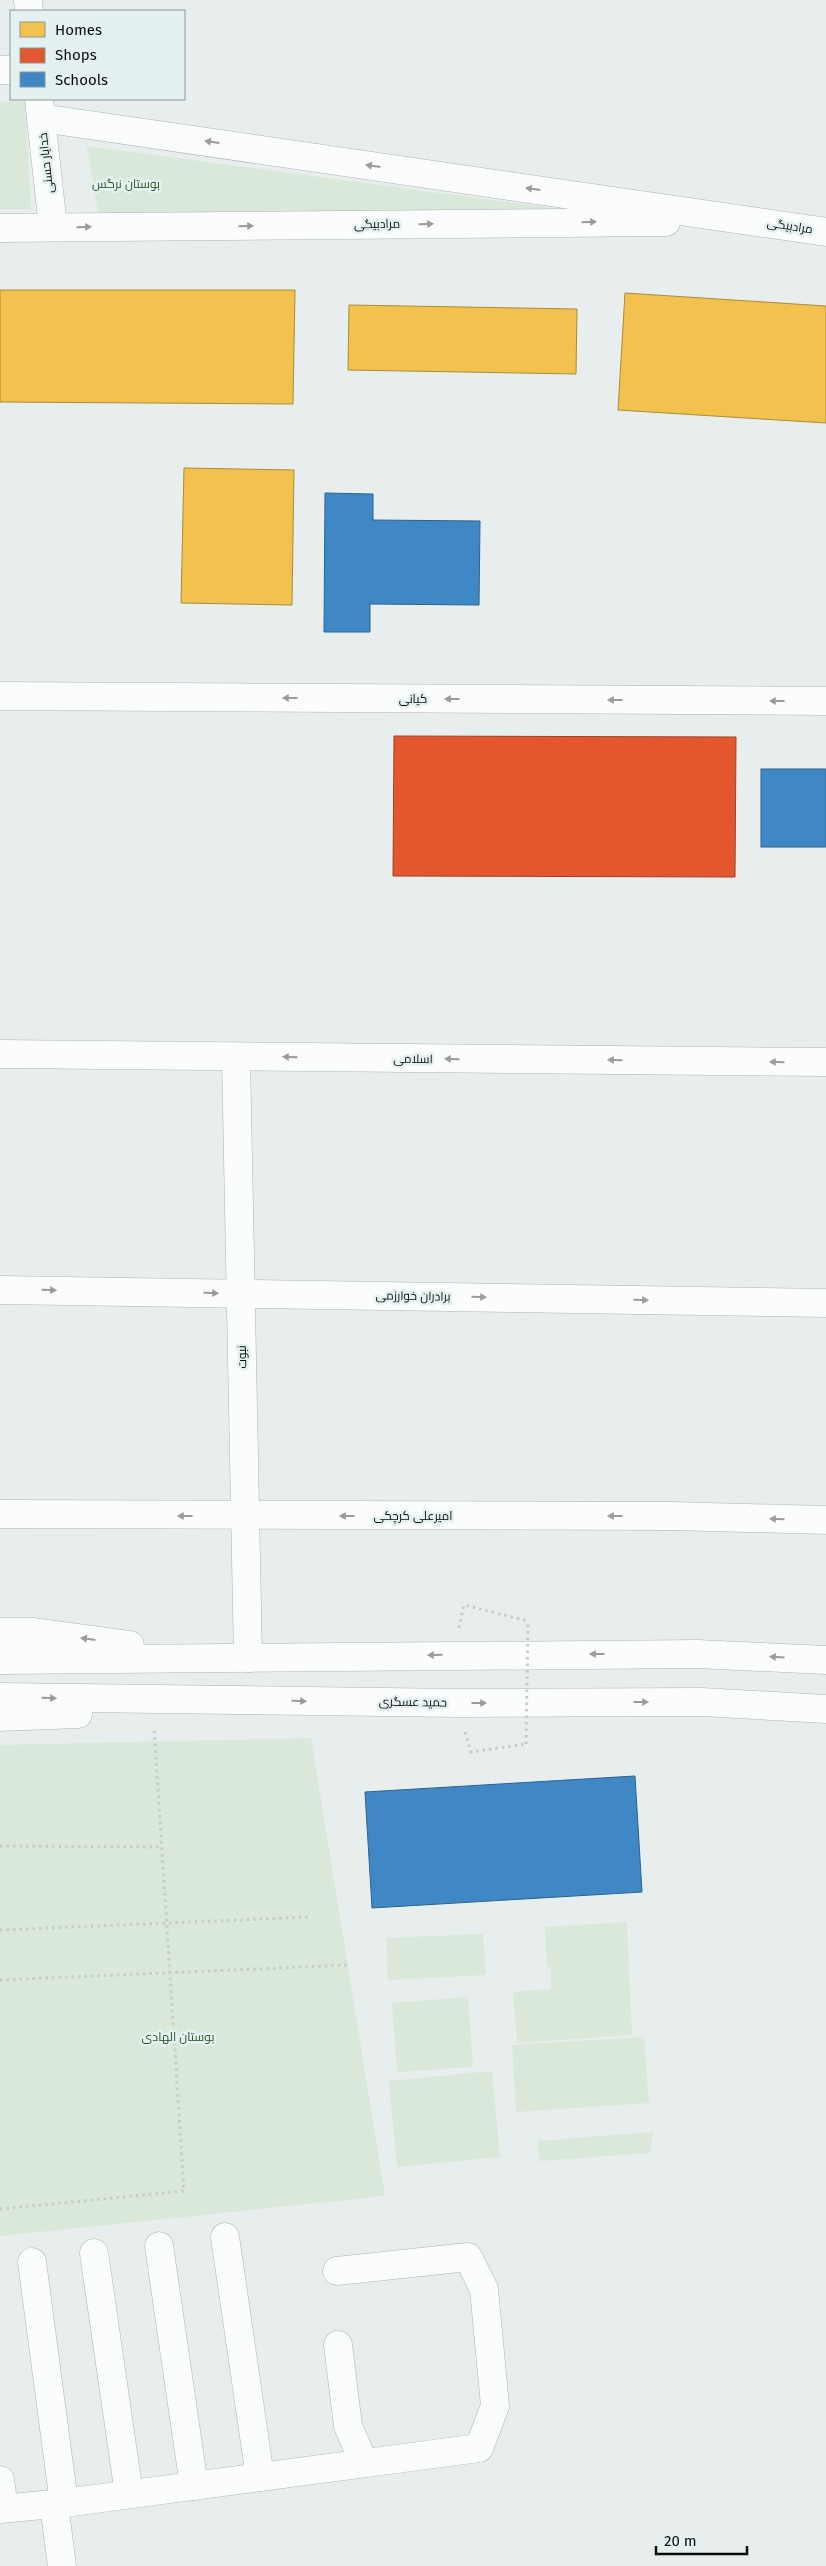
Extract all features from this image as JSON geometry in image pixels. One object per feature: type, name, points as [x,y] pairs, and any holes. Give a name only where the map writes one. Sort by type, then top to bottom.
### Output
[{"type":"street","name":"مرادبیگی","points":[[40,108],[826,232]]},
{"type":"street","name":"خدایار حسنی","points":[[40,108],[53,227]]},
{"type":"street","name":"مرادبیگی","points":[[0,228],[755,221]]},
{"type":"street","name":"کیانی","points":[[0,696],[826,702]]},
{"type":"street","name":"اسلامی","points":[[0,1054],[826,1062]]},
{"type":"street","name":"نبوت","points":[[236,1057],[245,1516],[236,1658]]},
{"type":"street","name":"برادران خوارزمی","points":[[0,1290],[826,1303]]},
{"type":"street","name":"امیرعلی کرچکی","points":[[0,1514],[672,1516],[826,1520]]},
{"type":"street","points":[[0,1632],[34,1632],[236,1658]]},
{"type":"street","points":[[0,1660],[697,1654],[826,1660]]},
{"type":"street","name":"حمید عسگری","points":[[0,1697],[458,1703],[702,1702],[826,1709]]},
{"type":"street","points":[[0,1717],[37,1717],[266,1700]]},
{"type":"street","points":[[225,2237],[260,2477]]},
{"type":"street","points":[[159,2246],[194,2486]]},
{"type":"street","points":[[94,2253],[129,2494]]},
{"type":"street","points":[[0,2480],[2,2509],[194,2486],[479,2448],[495,2406],[484,2289],[468,2257],[337,2271]]},
{"type":"street","points":[[32,2262],[59,2503],[62,2566]]},
{"type":"street","points":[[338,2346],[348,2426],[364,2463]]},
{"type":"path","points":[[464,1605],[528,1621],[526,1744],[471,1752]]},
{"type":"path","points":[[0,2209],[184,2191],[153,1709]]},
{"type":"path","points":[[0,1846],[162,1847]]},
{"type":"path","points":[[0,1930],[308,1917]]},
{"type":"path","points":[[0,1980],[348,1965]]},
{"type":"green space","points":[[25,101],[31,209],[0,209],[0,102]]},
{"type":"green space","name":"بوستان نرگس","points":[[87,146],[582,212],[99,218]]},
{"type":"green space","name":"بوستان الهادی","points":[[311,1738],[385,2196],[0,2236],[0,1745]]},
{"type":"green space","points":[[627,1922],[632,2035],[517,2043],[513,1992],[551,1989],[551,1967],[547,1967],[545,1927]]},
{"type":"green space","points":[[483,1934],[486,1975],[388,1980],[386,1938]]},
{"type":"green space","points":[[468,1997],[473,2067],[397,2072],[392,2003]]},
{"type":"green space","points":[[644,2037],[649,2103],[516,2112],[512,2045]]},
{"type":"green space","points":[[492,2071],[500,2157],[397,2167],[389,2081]]},
{"type":"green space","points":[[653,2132],[650,2153],[540,2161],[537,2141]]},
{"type":"building: Homes","points":[[0,290],[295,290],[293,404],[0,402]]},
{"type":"building: Homes","points":[[625,293],[826,306],[826,423],[618,410]]},
{"type":"building: Homes","points":[[349,305],[577,309],[576,374],[348,370]]},
{"type":"building: Homes","points":[[184,468],[294,470],[292,605],[181,603]]},
{"type":"building: Shops","points":[[394,736],[736,737],[735,877],[393,876]]},
{"type":"building: Schools","points":[[325,493],[373,494],[373,520],[480,521],[479,605],[370,604],[370,632],[324,632]]},
{"type":"building: Schools","points":[[761,769],[826,769],[826,847],[761,847]]},
{"type":"building: Schools","points":[[635,1776],[642,1892],[372,1908],[365,1792]]}]
